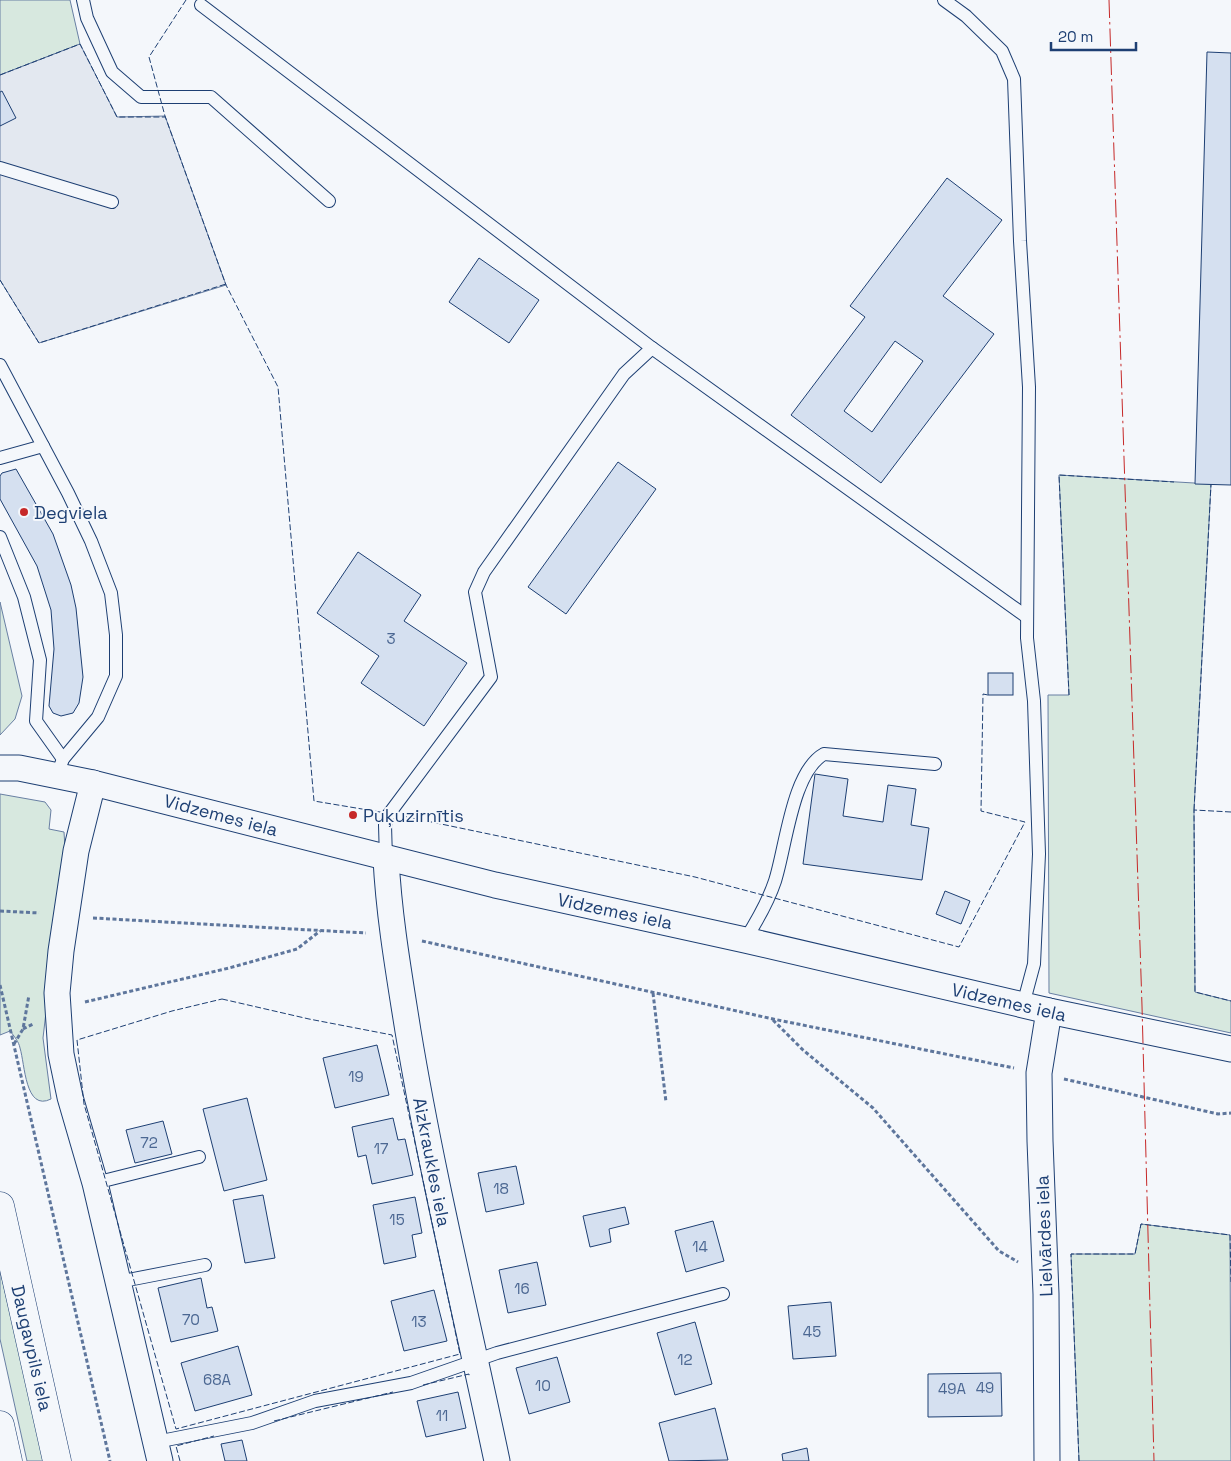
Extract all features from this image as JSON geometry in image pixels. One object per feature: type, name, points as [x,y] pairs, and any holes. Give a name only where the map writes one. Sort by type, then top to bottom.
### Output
[{"type":"highway","name":"Daugavpils iela","points":[[0,1206],[58,1461]]},
{"type":"highway","points":[[0,1425],[8,1461]]},
{"type":"street","name":"Vidzemes iela","points":[[0,768],[60,767],[94,783],[386,859],[1048,1011],[1231,1049]]},
{"type":"street","points":[[94,783],[76,851],[57,993],[61,1054],[68,1088],[95,1183],[158,1452]]},
{"type":"street","name":"Aizkraukles iela","points":[[386,859],[392,934],[416,1082],[497,1461]]},
{"type":"street","name":"Lielvārdes iela","points":[[1048,1011],[1039,1073],[1046,1294],[1048,1461]]},
{"type":"lane","points":[[83,0],[87,18],[112,72],[141,97],[211,97],[329,201]]},
{"type":"lane","points":[[944,0],[966,16],[1002,52],[1014,80],[1020,241],[1030,387],[1027,617],[1034,701],[1039,854],[1034,964],[1023,1005]]},
{"type":"lane","points":[[200,6],[652,348],[1027,617]]},
{"type":"lane","points":[[0,168],[112,202]]},
{"type":"lane","points":[[386,859],[385,826],[389,814],[491,677],[475,592],[484,572],[624,374],[652,348]]},
{"type":"lane","points":[[0,365],[92,541],[111,593],[116,635],[116,676],[98,717],[60,767],[36,721],[40,660],[24,597],[0,537]]},
{"type":"lane","points":[[0,458],[43,446]]},
{"type":"lane","points":[[745,940],[761,914],[775,881],[793,805],[807,771],[816,759],[824,754],[935,764]]},
{"type":"lane","points":[[95,1183],[199,1157]]},
{"type":"lane","points":[[118,1282],[205,1264]]},
{"type":"lane","points":[[158,1452],[315,1401],[411,1383],[497,1352],[724,1294]]},
{"type":"path","points":[[0,911],[68,915],[82,918],[320,932],[392,934],[772,1019],[1039,1073],[1218,1114],[1231,1113]]},
{"type":"path","points":[[23,1029],[58,1011],[79,1004],[297,950],[320,932]]},
{"type":"path","points":[[0,985],[110,1461]]},
{"type":"path","points":[[653,993],[666,1102]]},
{"type":"path","points":[[772,1019],[803,1050],[873,1108],[999,1251],[1025,1265],[1046,1294]]},
{"type":"shaded area","points":[[0,0],[70,0],[80,44],[0,75]]},
{"type":"shaded area","points":[[80,44],[117,117],[165,116],[226,285],[39,343],[0,280],[0,75]]},
{"type":"shaded area","points":[[1059,475],[1211,484],[1194,810],[1195,992],[1231,1001],[1231,1033],[1049,993],[1048,695],[1069,695]]},
{"type":"shaded area","points":[[0,602],[22,696],[15,719],[0,735]]},
{"type":"shaded area","points":[[0,794],[45,802],[51,810],[49,829],[64,832],[65,848],[43,1038],[51,1099],[42,1101],[36,1099],[31,1093],[16,1039],[10,1031],[0,1035]]},
{"type":"shaded area","points":[[1141,1224],[1230,1235],[1231,1461],[1079,1461],[1071,1254],[1135,1254]]},
{"type":"shaded area","points":[[0,1270],[45,1461],[27,1461],[0,1339]]},
{"type":"building","points":[[1207,52],[1231,53],[1231,485],[1195,484]]},
{"type":"building","points":[[2,91],[16,118],[0,126],[0,92]]},
{"type":"building","points":[[947,178],[1002,220],[943,296],[994,334],[881,483],[791,415],[865,317],[850,306]],"holes":[[[895,341],[923,361],[872,432],[844,411]]]},
{"type":"building","points":[[479,258],[539,300],[509,343],[449,302]]},
{"type":"building","points":[[618,462],[656,489],[566,614],[528,587]]},
{"type":"building","points":[[16,469],[53,534],[71,585],[76,608],[83,677],[79,703],[73,713],[61,716],[53,713],[49,706],[54,649],[51,610],[37,566],[0,499],[0,476],[2,473]]},
{"type":"building","points":[[358,552],[421,595],[404,621],[467,663],[424,726],[361,683],[379,656],[317,613]]},
{"type":"building","points":[[988,673],[1013,673],[1013,695],[988,695]]},
{"type":"building","points":[[815,774],[848,779],[843,816],[883,822],[888,785],[916,789],[911,825],[929,828],[922,880],[803,864]]},
{"type":"building","points":[[945,891],[970,901],[961,924],[936,914]]},
{"type":"building","points":[[377,1045],[389,1095],[335,1108],[323,1058]]},
{"type":"building","points":[[247,1098],[267,1180],[224,1191],[203,1109]]},
{"type":"building","points":[[393,1118],[398,1140],[405,1139],[413,1175],[372,1184],[366,1155],[358,1157],[352,1127]]},
{"type":"building","points":[[163,1121],[172,1154],[135,1163],[126,1130]]},
{"type":"building","points":[[516,1166],[524,1204],[486,1212],[478,1173]]},
{"type":"building","points":[[263,1195],[275,1258],[245,1263],[233,1200]]},
{"type":"building","points":[[415,1197],[422,1233],[412,1235],[416,1257],[384,1264],[373,1205]]},
{"type":"building","points":[[625,1207],[629,1224],[609,1229],[611,1242],[590,1247],[583,1216]]},
{"type":"building","points":[[713,1221],[724,1261],[686,1272],[675,1231]]},
{"type":"building","points":[[537,1262],[546,1305],[508,1313],[499,1270]]},
{"type":"building","points":[[201,1278],[207,1308],[212,1307],[218,1331],[171,1342],[158,1288]]},
{"type":"building","points":[[434,1290],[447,1341],[404,1351],[391,1301]]},
{"type":"building","points":[[831,1302],[836,1356],[793,1359],[788,1306]]},
{"type":"building","points":[[695,1322],[712,1384],[675,1395],[657,1333]]},
{"type":"building","points":[[238,1346],[252,1395],[195,1411],[181,1363]]},
{"type":"building","points":[[557,1357],[570,1402],[529,1414],[516,1368]]},
{"type":"building","points":[[1001,1373],[1002,1416],[928,1417],[928,1374]]},
{"type":"building","points":[[458,1392],[466,1428],[426,1437],[417,1401]]},
{"type":"building","points":[[715,1408],[728,1460],[669,1461],[659,1423]]},
{"type":"building","points":[[242,1440],[247,1461],[225,1461],[221,1444]]},
{"type":"building","points":[[807,1448],[809,1461],[783,1461],[782,1454]]},
{"type":"fence","points":[[186,0],[149,57],[165,116],[226,285],[278,387],[314,801],[386,813]]},
{"type":"fence","points":[[0,75],[80,44],[117,117],[165,117]]},
{"type":"fence","points":[[0,280],[39,343],[226,284]]},
{"type":"fence","points":[[1069,695],[1059,475],[1174,482]]},
{"type":"fence","points":[[1194,810],[1211,484]]},
{"type":"fence","points":[[393,814],[695,877],[959,947],[1025,822],[981,811],[983,694],[988,695]]},
{"type":"fence","points":[[1231,812],[1194,810],[1195,992],[1231,1001]]},
{"type":"fence","points":[[222,999],[309,1019],[392,1035],[460,1354],[176,1429],[84,1104],[77,1040],[172,1011],[222,999]]},
{"type":"fence","points":[[1079,1461],[1071,1254],[1135,1254],[1141,1224],[1230,1235],[1231,1282]]},
{"type":"fence","points":[[423,1385],[469,1374],[469,1376]]},
{"type":"fence","points":[[274,1421],[393,1392]]},
{"type":"fence","points":[[180,1461],[176,1446],[214,1436]]},
{"type":"power","points":[[1109,0],[1142,1006],[1154,1461]]},
{"type":"place","name":"Degviela","points":[[24,512]]},
{"type":"place","name":"Puķuzirnītis","points":[[353,815]]}]
